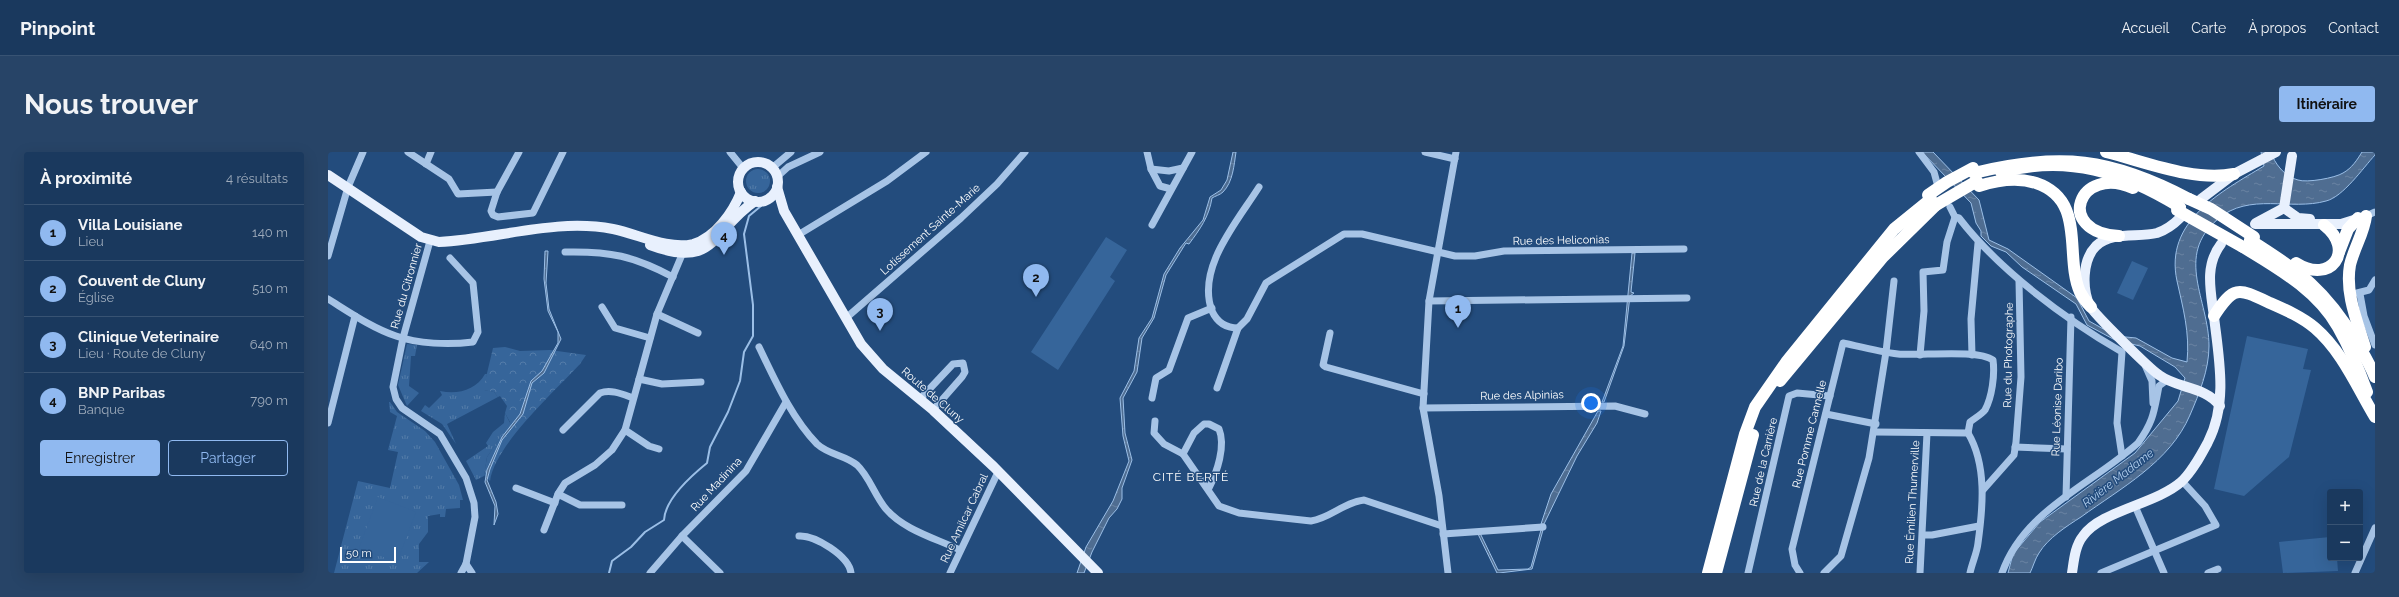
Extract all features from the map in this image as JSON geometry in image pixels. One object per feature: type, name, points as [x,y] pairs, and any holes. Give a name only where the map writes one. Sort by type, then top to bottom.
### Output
[{"type":"highway","points":[[2106,152],[2193,175],[2219,177],[2234,174]]},
{"type":"highway","points":[[1708,573],[1745,434],[1755,407],[1787,361],[1894,229],[2015,153]]},
{"type":"highway","points":[[1976,177],[2003,163],[2033,157],[2063,156],[2086,158],[2136,172],[2185,207],[2249,241],[2311,270],[2320,270],[2330,267],[2337,259],[2348,229],[2367,215]]},
{"type":"highway","points":[[1976,177],[1996,181],[2017,179],[2041,185],[2054,192],[2068,215],[2074,240],[2078,284],[2083,298],[2091,307]]},
{"type":"highway","points":[[2119,236],[2100,234],[2092,230],[2082,220],[2079,207],[2080,199],[2088,189],[2100,184],[2121,184],[2185,207],[2249,241],[2290,265],[2321,292],[2342,317],[2373,372]]},
{"type":"highway","points":[[1716,573],[1760,415],[1771,395],[1861,283],[1911,228],[1937,203]]},
{"type":"highway","points":[[2367,215],[2364,230],[2350,265],[2355,292],[2354,313],[2373,372]]},
{"type":"highway","points":[[2324,225],[2335,236],[2339,252]]},
{"type":"highway","points":[[2249,241],[2299,283],[2330,314],[2350,352],[2375,412]]},
{"type":"highway","points":[[2214,316],[2229,294],[2239,291],[2254,295],[2295,314],[2316,328],[2333,347],[2375,417]]},
{"type":"main road","points":[[2220,406],[2214,398],[2202,391],[2182,386],[2167,380],[2141,360],[2091,307],[2085,282],[2088,258],[2101,242],[2119,236],[2158,232],[2185,207],[2234,174],[2261,160],[2276,153],[2284,160],[2292,154]]},
{"type":"main road","points":[[2284,206],[2292,154]]},
{"type":"main road","points":[[328,175],[421,237],[430,240],[471,239],[571,225],[615,229],[645,243],[685,251],[703,250],[713,243],[739,214],[760,200],[771,196],[775,177],[759,162],[748,164],[743,168],[738,180],[741,192],[747,198],[760,200],[784,211]]},
{"type":"main road","name":"Route de Cluny","points":[[775,177],[784,211],[861,344],[874,360],[933,410],[998,472],[1096,571]]},
{"type":"main road","points":[[685,251],[712,232],[735,206],[741,192]]},
{"type":"main road","points":[[2284,206],[2291,214],[2302,219],[2367,215]]},
{"type":"main road","points":[[2284,206],[2250,225],[2344,224],[2367,215]]},
{"type":"main road","points":[[2072,573],[2078,545],[2084,534],[2100,522],[2161,495],[2182,481],[2208,440],[2220,406],[2220,376],[2210,277],[2214,257],[2221,244]]},
{"type":"main road","points":[[2202,391],[2213,390],[2220,376]]},
{"type":"street","points":[[328,256],[348,187],[363,152]]},
{"type":"street","points":[[408,152],[449,179],[458,194],[482,195],[497,192]]},
{"type":"street","points":[[426,164],[431,152]]},
{"type":"street","points":[[519,152],[497,192],[491,211],[493,215],[498,217],[533,213],[563,152]]},
{"type":"street","points":[[730,152],[743,168]]},
{"type":"street","points":[[775,177],[791,152]]},
{"type":"street","points":[[801,152],[812,156]]},
{"type":"street","points":[[775,177],[784,170],[820,152]]},
{"type":"street","points":[[798,235],[887,181],[926,152]]},
{"type":"street","name":"Lotissement Sainte-Marie","points":[[846,318],[961,218],[997,184],[1026,152]]},
{"type":"street","points":[[1147,152],[1151,169],[1160,186],[1171,190]]},
{"type":"street","points":[[1152,225],[1192,152]]},
{"type":"street","points":[[1426,152],[1456,156],[1429,301],[1423,408],[1434,462],[1448,573]]},
{"type":"street","points":[[1919,152],[1934,172],[1937,183]]},
{"type":"street","points":[[1151,169],[1169,171],[1183,168]]},
{"type":"street","points":[[1238,328],[1232,328],[1219,322],[1212,308],[1208,284],[1214,260],[1259,187]]},
{"type":"street","points":[[1937,203],[1955,217],[1959,218],[1978,243],[2019,281],[2095,335],[2122,352],[2117,423],[2122,456]]},
{"type":"street","points":[[1920,355],[1924,311],[1923,272],[1943,270],[1947,242],[1955,217]]},
{"type":"street","name":"Rue des Heliconias","points":[[1217,388],[1238,328],[1247,319],[1266,283],[1344,234],[1362,234],[1455,256],[1475,256],[1504,251],[1684,249]]},
{"type":"street","name":"Rue du Citronnier","points":[[430,240],[403,338],[395,370],[393,387],[396,399],[402,408],[440,434],[466,478],[474,503],[475,517],[466,564],[461,573]]},
{"type":"street","points":[[1972,355],[1971,319],[1978,243]]},
{"type":"street","points":[[565,252],[599,251],[622,256],[641,261],[673,277]]},
{"type":"street","points":[[544,530],[558,494],[565,483],[596,465],[612,450],[625,430],[657,314],[685,251]]},
{"type":"street","name":"Rue du Citronnier","points":[[403,338],[459,344],[472,342],[478,332],[472,283],[450,258]]},
{"type":"street","points":[[2375,280],[2369,290],[2355,292],[2375,345]]},
{"type":"street","points":[[1824,573],[1841,556],[1875,432],[1894,281]]},
{"type":"street","name":"Rue du Photographe","points":[[1983,490],[2014,455],[2021,377],[2019,281]]},
{"type":"street","points":[[1429,301],[1687,298]]},
{"type":"street","points":[[328,299],[355,316],[403,338]]},
{"type":"street","points":[[602,308],[615,328],[650,338]]},
{"type":"street","points":[[1152,398],[1156,378],[1169,370],[1188,318],[1212,308]]},
{"type":"street","points":[[657,314],[698,333]]},
{"type":"street","points":[[328,423],[355,316]]},
{"type":"street","name":"Rue Léonise Daribo","points":[[2066,497],[2071,317]]},
{"type":"street","points":[[1330,333],[1323,365],[1326,367],[1424,394]]},
{"type":"street","name":"Rue Pomme Cannelle","points":[[1800,573],[1795,565],[1792,549],[1843,343],[1886,352]]},
{"type":"street","points":[[759,347],[786,402],[817,443],[827,451],[848,459],[858,466],[885,508],[900,522],[960,550]]},
{"type":"street","points":[[1886,352],[1920,355],[1972,355],[1989,357],[1993,360],[1994,367],[1985,411],[1970,422],[1968,433],[1974,443],[1983,490],[1978,544],[1970,573]]},
{"type":"street","points":[[2141,360],[2152,381],[2153,409],[2150,426]]},
{"type":"street","points":[[920,398],[953,364],[963,363],[965,372],[962,377],[933,410]]},
{"type":"street","points":[[639,379],[662,384],[701,382]]},
{"type":"street","points":[[2002,573],[2011,551],[2030,524],[2138,443],[2150,426],[2156,408],[2159,386],[2167,380]]},
{"type":"street","points":[[563,430],[600,393],[610,391],[633,398]]},
{"type":"street","name":"Rue de la Carrière","points":[[1748,573],[1789,396],[1797,393],[1830,396]]},
{"type":"street","name":"Rue Madinina","points":[[650,573],[682,536],[746,471],[786,402]]},
{"type":"street","name":"Rue des Alpinias","points":[[1423,408],[1608,405],[1645,414]]},
{"type":"street","points":[[1826,414],[1876,424]]},
{"type":"street","points":[[1155,420],[1154,433],[1164,444],[1183,454],[1208,488],[1219,506],[1239,513],[1311,522],[1322,520],[1352,501],[1364,500],[1443,530],[1543,526]]},
{"type":"street","points":[[1183,454],[1198,428],[1209,424],[1219,429],[1221,439],[1220,452],[1208,488]]},
{"type":"street","points":[[625,430],[649,446],[659,449]]},
{"type":"street","points":[[1875,432],[1968,433]]},
{"type":"street","name":"Rue Émilien Thumerville","points":[[1920,573],[1927,433]]},
{"type":"street","points":[[2015,447],[2067,449]]},
{"type":"street","name":"Rue Amilcar Cabral","points":[[950,573],[998,472]]},
{"type":"street","points":[[2101,573],[2216,525],[2205,506],[2182,481]]},
{"type":"street","points":[[516,488],[555,503]]},
{"type":"street","points":[[558,494],[580,504],[622,505]]},
{"type":"street","points":[[2135,506],[2164,573]]},
{"type":"street","points":[[1923,535],[1932,535],[1979,526]]},
{"type":"street","points":[[2355,573],[2375,528]]},
{"type":"street","points":[[800,536],[808,535],[840,554],[850,567],[851,573]]},
{"type":"street","points":[[682,536],[720,573]]},
{"type":"street","points":[[466,564],[472,573]]},
{"type":"street","points":[[2208,573],[2218,569]]},
{"type":"green space","points":[[758,169],[767,172],[770,181],[767,190],[758,193],[749,190],[746,181],[749,172]]},
{"type":"green space","points":[[1106,237],[1127,250],[1110,277],[1115,281],[1058,370],[1031,352]]},
{"type":"green space","points":[[2132,261],[2148,268],[2133,300],[2117,293]]},
{"type":"green space","points":[[2247,336],[2308,349],[2303,369],[2311,370],[2289,457],[2244,496],[2214,489]]},
{"type":"green space","points":[[407,344],[417,345],[415,356],[411,356],[409,386],[419,393],[407,406],[398,385]]},
{"type":"green space","points":[[505,347],[520,351],[550,350],[586,355],[580,364],[541,404],[514,436],[494,467],[490,481],[484,475],[487,457],[510,422],[505,413],[507,406],[500,396],[498,397],[494,392],[483,390],[493,348]]},
{"type":"green space","points":[[485,374],[487,374],[484,390],[494,392],[498,397],[447,424],[456,444],[442,424],[421,411],[425,405],[429,408],[442,395],[440,391],[460,392],[466,390],[477,384]]},
{"type":"green space","points":[[389,402],[397,412],[425,431],[435,442],[459,485],[463,500],[460,500],[460,508],[446,509],[445,517],[440,517],[440,514],[428,516],[428,532],[419,544],[419,562],[429,562],[417,573],[334,573],[358,481],[390,488],[398,452],[388,450],[397,416],[390,412]]},
{"type":"green space","points":[[505,413],[510,423],[487,457],[484,476],[476,480],[466,461],[488,446],[486,443],[493,432],[504,423]]},
{"type":"green space","points":[[378,497],[416,512],[397,562],[359,548]]},
{"type":"green space","points":[[2327,537],[2327,561],[2337,561],[2338,571],[2283,573],[2279,542]]},
{"type":"water","points":[[1233,152],[1236,152],[1229,183],[1223,192],[1212,198],[1209,211],[1200,228],[1189,244],[1186,243],[1166,275],[1154,318],[1142,338],[1137,372],[1123,398],[1125,433],[1132,460],[1122,488],[1122,499],[1117,509],[1109,518],[1092,552],[1084,573],[1077,573],[1086,547],[1113,501],[1129,461],[1123,436],[1120,398],[1134,371],[1139,338],[1152,318],[1164,274],[1180,248],[1203,220],[1210,197],[1221,190],[1227,180]]},
{"type":"water","name":"Rivière Madame","points":[[1922,152],[1933,152],[1979,200],[1989,240],[2008,249],[2077,298],[2089,321],[2116,336],[2136,338],[2172,358],[2187,362],[2187,331],[2177,281],[2175,260],[2179,241],[2187,225],[2214,198],[2230,186],[2264,166],[2261,152],[2271,152],[2277,165],[2285,173],[2302,181],[2321,180],[2339,175],[2352,166],[2362,152],[2375,152],[2375,155],[2346,188],[2339,194],[2326,201],[2313,204],[2257,204],[2243,206],[2230,211],[2218,219],[2205,233],[2198,248],[2196,263],[2197,279],[2208,329],[2209,355],[2200,390],[2181,432],[2170,447],[2143,473],[2064,528],[2047,542],[2036,558],[2030,573],[2008,573],[2013,554],[2040,522],[2135,453],[2178,401],[2185,378],[2175,367],[2140,346],[2115,340],[2087,325],[2076,304],[2022,267],[2006,252],[1991,246],[1981,236],[1981,231],[1976,223],[1971,203]]},
{"type":"water","points":[[545,251],[548,251],[546,283],[549,309],[561,339],[544,373],[532,383],[523,414],[502,440],[490,469],[487,480],[496,502],[498,514],[494,525],[495,506],[485,482],[487,470],[502,437],[520,414],[531,381],[542,371],[558,343],[558,332],[548,311],[544,279]]},
{"type":"water","points":[[1632,253],[1635,253],[1631,292],[1634,293],[1630,296],[1624,346],[1604,402],[1602,402],[1623,346]]},
{"type":"water","points":[[1598,411],[1601,411],[1597,423],[1577,456],[1544,524],[1541,524],[1551,494]]},
{"type":"water","points":[[1541,530],[1543,530],[1532,569],[1499,573],[1497,573],[1478,534],[1480,533],[1498,570],[1528,569],[1531,567]]},
{"type":"waterway","points":[[609,573],[612,561],[631,547],[645,532],[664,520],[665,512],[680,488],[707,463],[710,447],[728,412],[740,381],[744,352],[753,336],[753,305],[744,234],[749,216],[761,206]]},
{"type":"place","name":"BNP Paribas","points":[[724,255]]},
{"type":"place","name":"Couvent de Cluny","points":[[1036,297]]},
{"type":"place","name":"Villa Louisiane","points":[[1458,328]]},
{"type":"place","name":"Clinique Veterinaire","points":[[880,331]]},
{"type":"district","name":"CITÉ BERTÉ","points":[[1191,477]]}]
